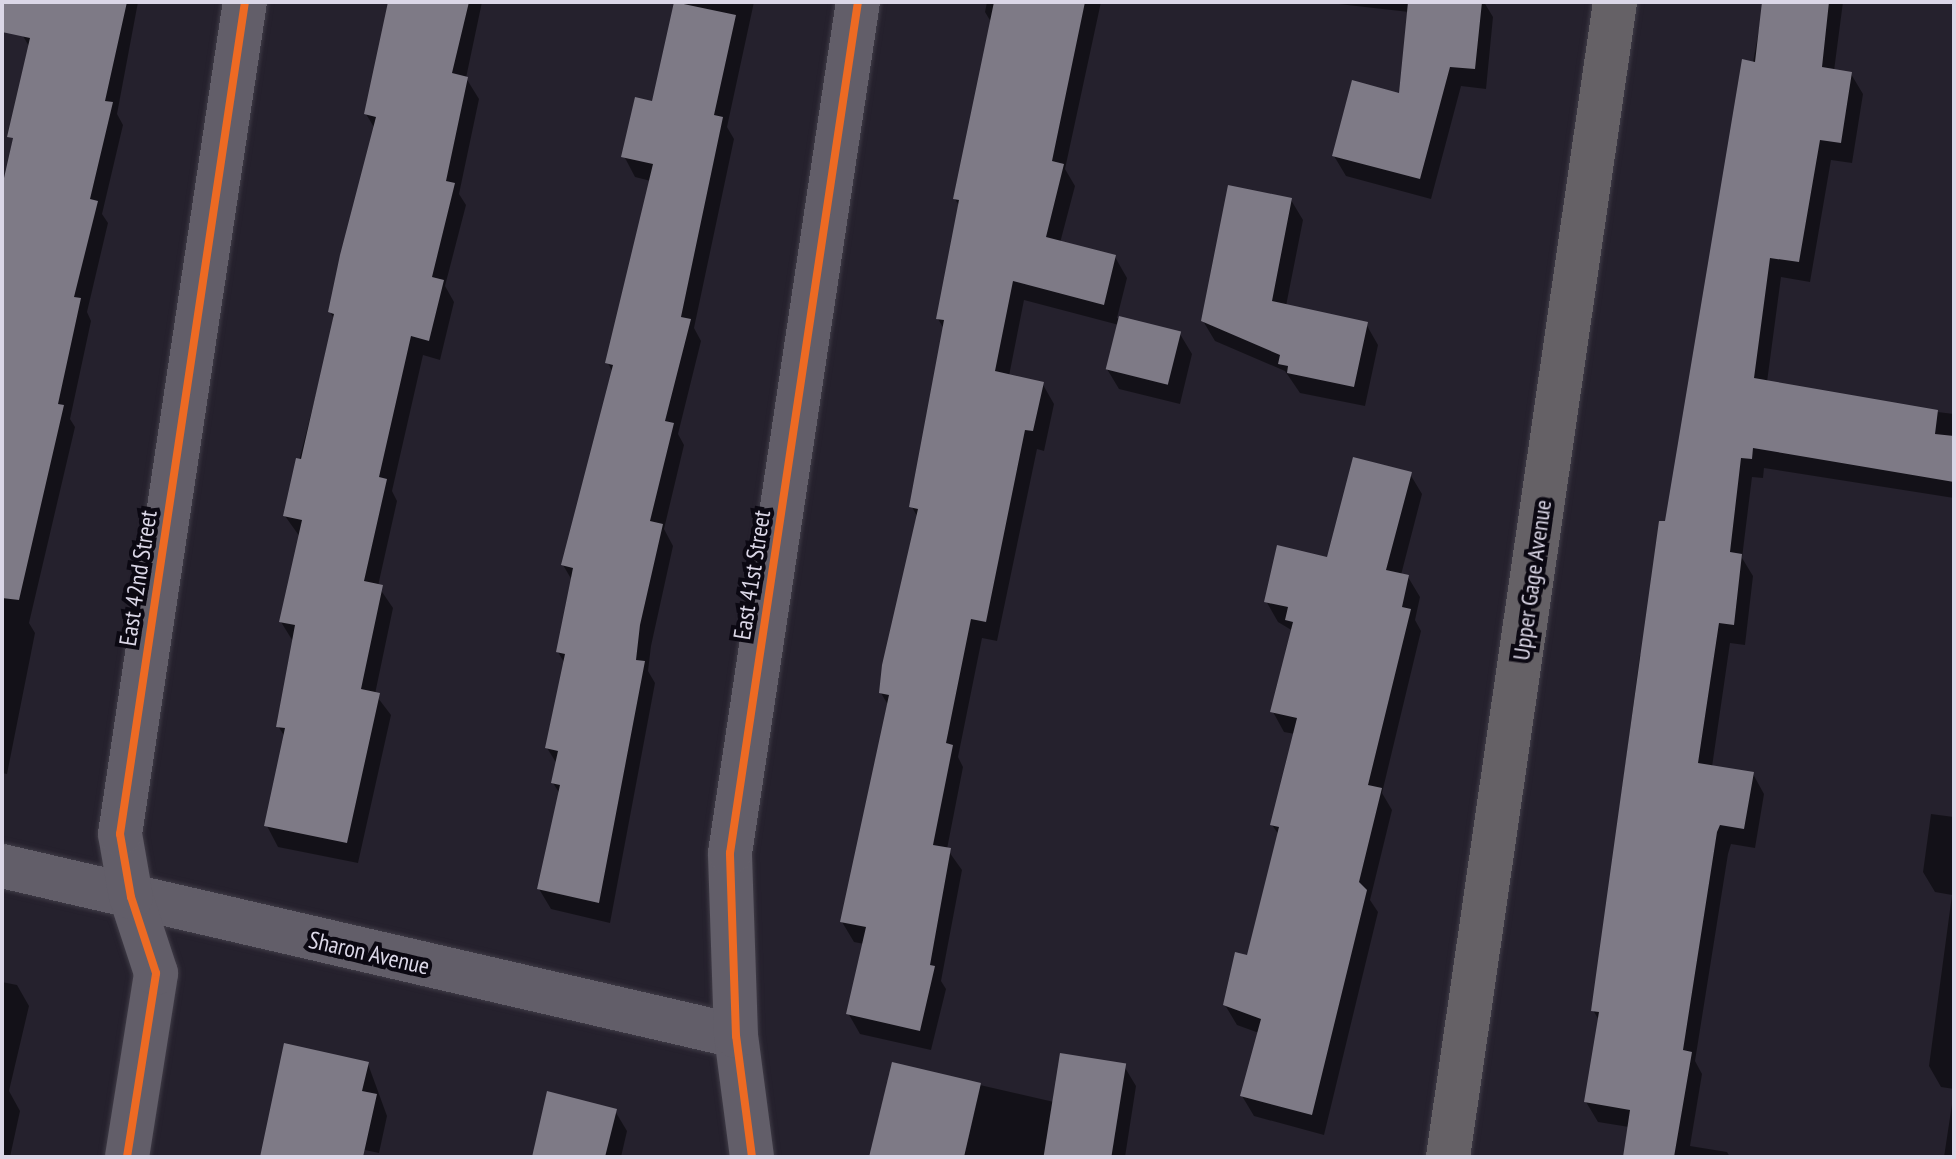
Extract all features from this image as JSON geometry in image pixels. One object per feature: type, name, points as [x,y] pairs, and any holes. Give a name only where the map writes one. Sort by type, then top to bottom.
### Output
[{"type":"main road","name":"Upper Gage Avenue","points":[[1448,1157],[1615,2]]},
{"type":"street","name":"East 42nd Street","points":[[127,1157],[156,973],[131,897],[120,834],[245,2]]},
{"type":"street","name":"East 41st Street","points":[[752,1157],[736,1036],[730,853],[858,2]]},
{"type":"street","name":"Sharon Avenue","points":[[2,866],[736,1036]]},
{"type":"building","points":[[2,2],[127,2],[105,101],[113,102],[90,199],[98,201],[74,297],[81,298],[58,404],[64,405],[19,600],[2,598],[2,187],[13,138],[7,137],[30,38],[2,32]]},
{"type":"building","points":[[388,2],[469,2],[452,73],[468,77],[446,181],[455,183],[432,277],[444,280],[429,341],[411,336],[379,477],[387,479],[364,581],[383,585],[361,689],[380,693],[347,843],[264,826],[285,728],[276,727],[295,625],[279,622],[302,520],[283,516],[296,458],[301,459],[334,314],[328,312],[340,255],[376,117],[364,114]]},
{"type":"building","points":[[674,2],[736,15],[714,115],[723,117],[681,317],[691,319],[665,421],[674,423],[650,521],[663,524],[640,625],[636,660],[645,661],[599,903],[537,889],[560,785],[551,783],[558,751],[545,748],[565,654],[556,652],[573,568],[561,565],[613,365],[605,363],[653,164],[621,157],[635,97],[652,101]]},
{"type":"building","points":[[994,2],[1085,2],[1052,161],[1064,164],[1046,237],[1116,255],[1104,305],[1013,281],[995,371],[1044,382],[1033,431],[1025,430],[986,622],[971,619],[946,743],[953,745],[933,845],[951,848],[930,965],[935,966],[920,1031],[846,1014],[866,927],[840,922],[889,695],[879,693],[882,665],[918,509],[909,507],[944,320],[936,319],[959,200],[953,199]]},
{"type":"building","points":[[1408,2],[1482,2],[1475,69],[1450,67],[1420,179],[1332,156],[1352,80],[1399,93]]},
{"type":"building","points":[[1762,2],[1829,2],[1822,67],[1852,72],[1841,143],[1820,140],[1799,262],[1770,258],[1754,378],[1938,410],[1935,434],[1954,436],[1954,482],[1753,448],[1752,459],[1741,458],[1730,552],[1742,554],[1734,625],[1719,623],[1698,763],[1754,772],[1744,829],[1720,825],[1717,832],[1683,1050],[1692,1052],[1674,1157],[1623,1157],[1630,1110],[1584,1102],[1599,1012],[1591,1011],[1659,521],[1665,521],[1742,59],[1755,62]]},
{"type":"building","points":[[1228,185],[1292,198],[1272,301],[1368,322],[1354,387],[1287,373],[1288,366],[1278,364],[1280,355],[1201,321]]},
{"type":"building","points":[[1119,316],[1181,331],[1168,385],[1106,369]]},
{"type":"building","points":[[1353,457],[1412,472],[1386,570],[1409,575],[1402,607],[1411,609],[1368,785],[1382,788],[1359,882],[1367,890],[1312,1115],[1240,1096],[1261,1019],[1223,1005],[1235,952],[1247,955],[1279,827],[1270,825],[1297,718],[1270,712],[1293,622],[1285,620],[1288,607],[1264,602],[1277,545],[1327,557]]},
{"type":"building","points":[[284,1043],[369,1062],[362,1091],[377,1094],[363,1157],[260,1157]]},
{"type":"building","points":[[1060,1053],[1126,1063],[1111,1157],[1044,1157]]},
{"type":"building","points":[[892,1062],[981,1083],[964,1157],[869,1157]]},
{"type":"building","points":[[547,1091],[617,1109],[605,1157],[532,1157]]},
{"type":"cycle path","points":[[127,1157],[156,973],[131,897],[120,834],[245,2]]},
{"type":"cycle path","points":[[752,1157],[736,1036],[730,853],[858,2]]}]
